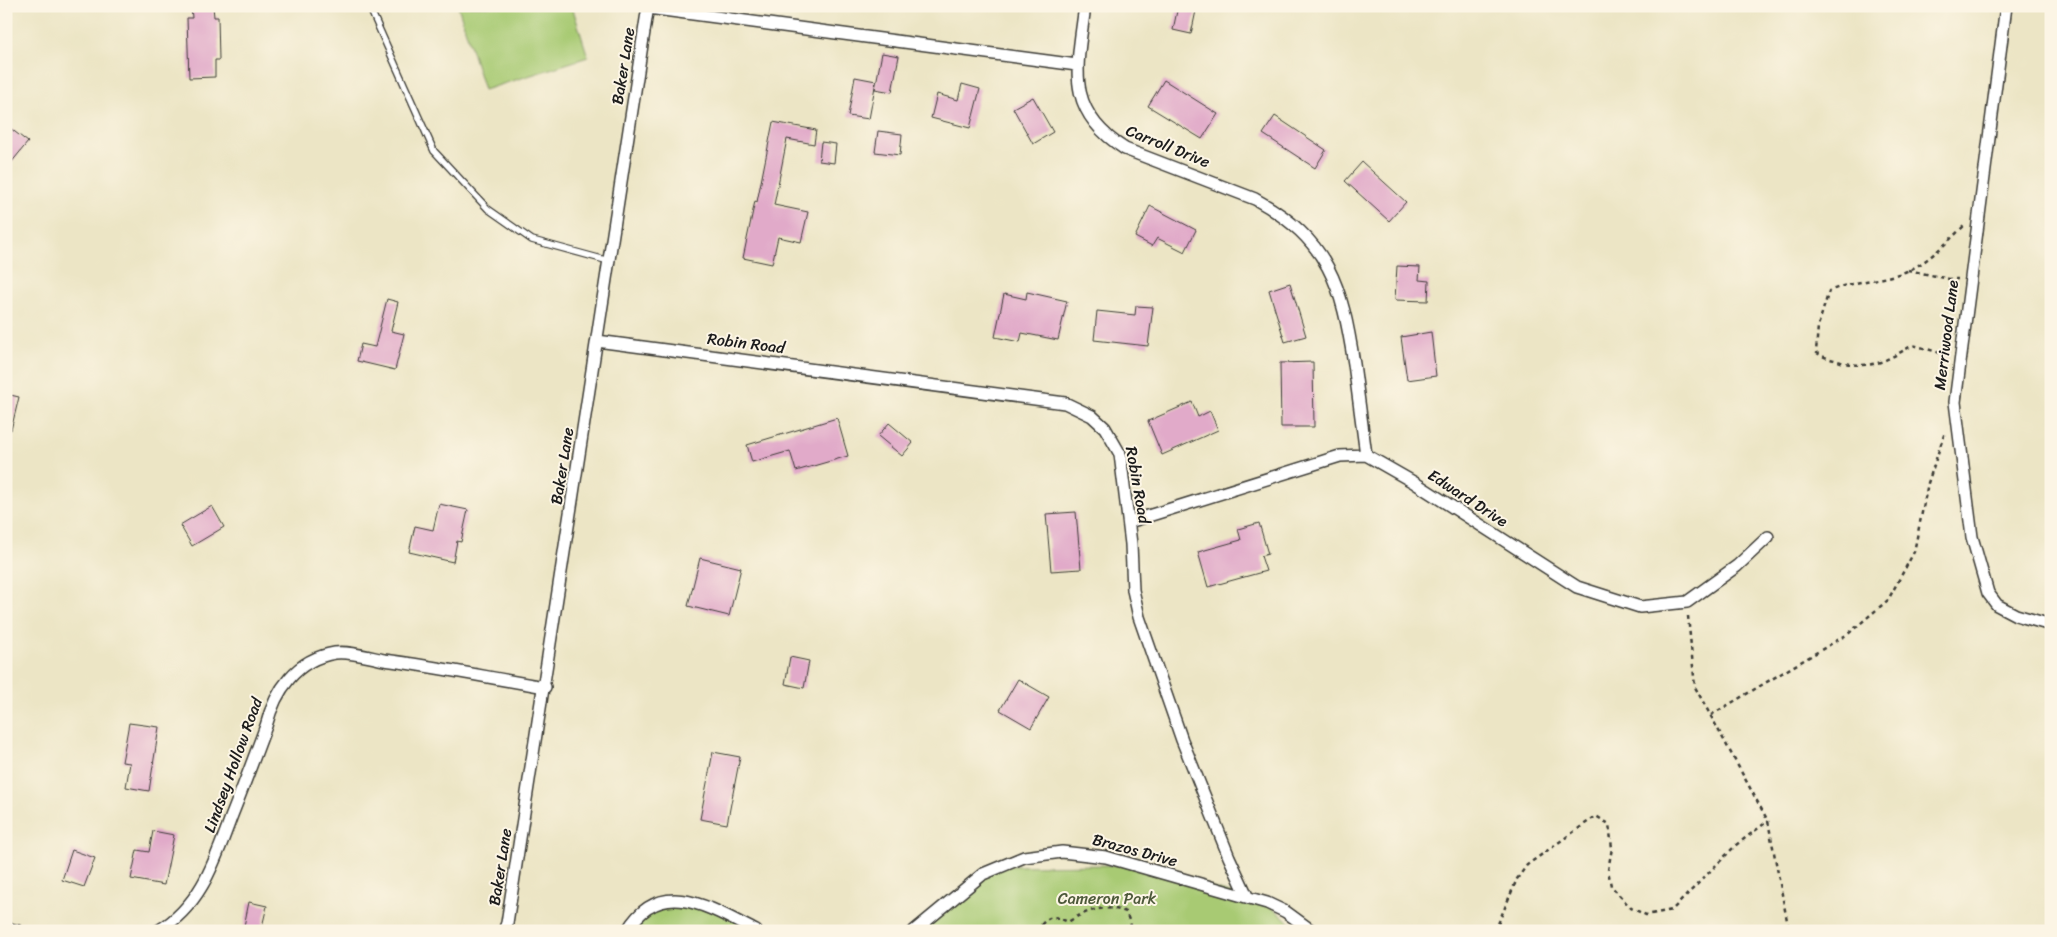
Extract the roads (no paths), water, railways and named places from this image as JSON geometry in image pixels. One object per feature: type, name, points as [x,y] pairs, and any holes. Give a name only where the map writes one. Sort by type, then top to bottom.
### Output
[{"type":"street","name":"Carroll Drive","points":[[1085,6],[1077,65],[1080,94],[1088,113],[1097,126],[1111,140],[1125,149],[1255,199],[1294,225],[1310,241],[1334,278],[1344,303],[1366,455]]},
{"type":"street","name":"Merriwood Lane","points":[[2006,6],[1955,402],[1972,537],[1988,593],[1997,605],[2016,615],[2051,625]]},
{"type":"street","name":"Baker Lane","points":[[504,931],[507,923],[545,687],[648,7]]},
{"type":"street","points":[[648,7],[1077,65]]},
{"type":"street","name":"Robin Road","points":[[598,341],[761,361],[1071,405],[1092,416],[1114,440],[1123,468],[1129,522],[1133,590],[1139,617],[1182,740],[1229,858],[1248,898]]},
{"type":"street","points":[[1129,522],[1340,456],[1366,455]]},
{"type":"street","name":"Edward Drive","points":[[1366,455],[1415,483],[1577,587],[1640,607],[1687,602],[1737,566],[1768,537]]},
{"type":"street","name":"Lindsey Hollow Road","points":[[158,931],[176,918],[189,905],[209,875],[266,726],[272,705],[282,687],[304,665],[336,653],[430,666],[545,687]]},
{"type":"street","name":"Brazos Drive","points":[[914,931],[983,874],[1024,857],[1055,853],[1080,853],[1106,857],[1267,903],[1286,912],[1312,931]]},
{"type":"street","points":[[626,931],[633,920],[652,906],[663,901],[685,899],[701,903],[756,931]]},
{"type":"street","points":[[6,928],[18,931]]},
{"type":"lane","points":[[369,6],[434,151],[488,209],[532,240],[610,261]]},
{"type":"park label","name":"Cameron Park","points":[[1107,898]]}]
